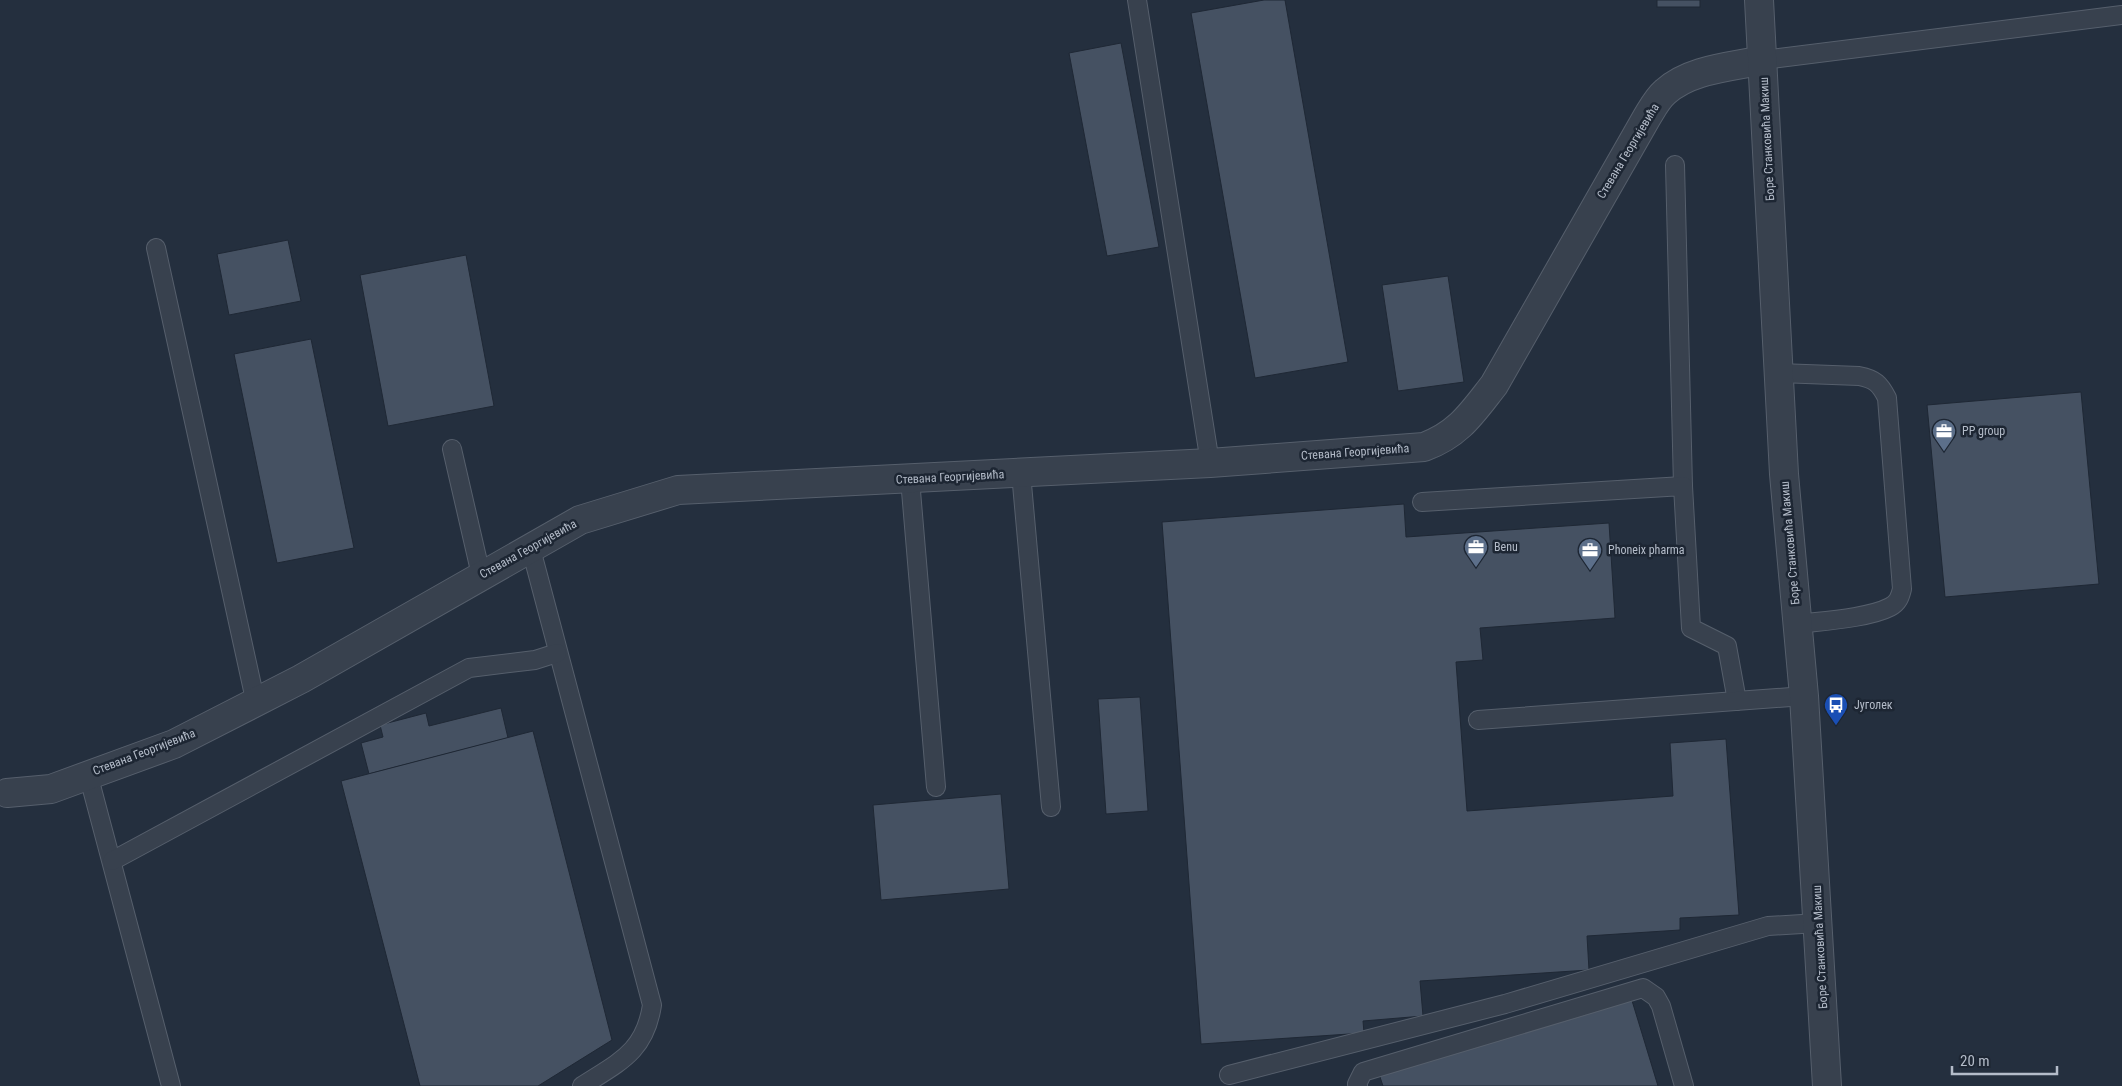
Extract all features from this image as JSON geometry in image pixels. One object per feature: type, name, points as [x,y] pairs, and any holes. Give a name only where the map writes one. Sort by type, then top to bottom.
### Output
[{"type":"street","name":"Боре Станковића Макиш","points":[[1759,0],[1784,474],[1804,696],[1828,1086]]},
{"type":"street","name":"Стевана Георгијевића","points":[[7,794],[51,789],[174,744],[256,704],[481,576],[531,550],[580,520],[678,490],[910,480],[1210,463],[1424,447],[1453,433],[1466,422],[1494,385],[1647,117],[1663,93],[1676,83],[1694,74],[1763,60]]},
{"type":"lane","points":[[1137,0],[1210,463]]},
{"type":"lane","points":[[1763,60],[2122,15]]},
{"type":"lane","points":[[1675,165],[1683,486],[1691,628],[1727,646],[1737,701]]},
{"type":"lane","points":[[156,248],[256,704]]},
{"type":"lane","points":[[1779,373],[1859,376],[1870,378],[1880,384],[1887,398],[1902,589],[1899,600],[1891,607],[1876,612],[1798,624]]},
{"type":"lane","points":[[452,449],[481,576]]},
{"type":"lane","points":[[1021,473],[1052,807]]},
{"type":"lane","points":[[910,480],[936,787]]},
{"type":"lane","points":[[1422,502],[1683,486]]},
{"type":"lane","points":[[531,550],[652,1005],[649,1025],[638,1046],[582,1086]]},
{"type":"lane","points":[[112,861],[469,668],[536,660],[557,652]]},
{"type":"lane","points":[[1478,720],[1804,696]]},
{"type":"lane","points":[[88,774],[171,1086]]},
{"type":"lane","points":[[1229,1075],[1505,1004],[1768,926],[1818,922]]},
{"type":"lane","points":[[1358,1086],[1357,1084],[1363,1072],[1643,988],[1656,997],[1661,1006],[1684,1086]]},
{"type":"building","points":[[1264,0],[1285,0],[1348,362],[1255,378],[1191,13]]},
{"type":"building","points":[[1657,0],[1700,0],[1700,7],[1657,7]]},
{"type":"building","points":[[1121,43],[1159,247],[1107,256],[1069,53]]},
{"type":"building","points":[[288,240],[301,301],[229,315],[217,254]]},
{"type":"building","points":[[466,255],[494,406],[388,426],[360,275]]},
{"type":"building","points":[[1448,276],[1464,382],[1398,391],[1382,285]]},
{"type":"building","points":[[311,339],[354,548],[277,563],[234,354]]},
{"type":"building","points":[[2081,392],[2099,584],[1945,597],[1927,405]]},
{"type":"building","points":[[1404,504],[1406,537],[1609,523],[1615,618],[1480,628],[1483,660],[1456,662],[1467,811],[1673,796],[1670,743],[1726,739],[1739,915],[1680,918],[1680,930],[1587,936],[1589,970],[1420,981],[1423,1016],[1363,1021],[1364,1033],[1201,1044],[1162,522]]},
{"type":"building","points":[[1140,697],[1148,811],[1106,814],[1098,699]]},
{"type":"building","points":[[501,708],[508,738],[369,774],[361,743],[383,737],[380,725],[426,713],[429,726]]},
{"type":"building","points":[[533,731],[612,1040],[538,1086],[420,1086],[341,781]]},
{"type":"building","points":[[1001,794],[1009,889],[881,900],[873,805]]},
{"type":"building","points":[[1630,994],[1658,1086],[1383,1086],[1378,1071]]},
{"type":"place","name":"PP group","points":[[1944,452]]},
{"type":"place","name":"Benu","points":[[1476,568]]},
{"type":"place","name":"Phoneix pharma","points":[[1590,571]]},
{"type":"place","name":"Југолек","points":[[1836,726]]}]
